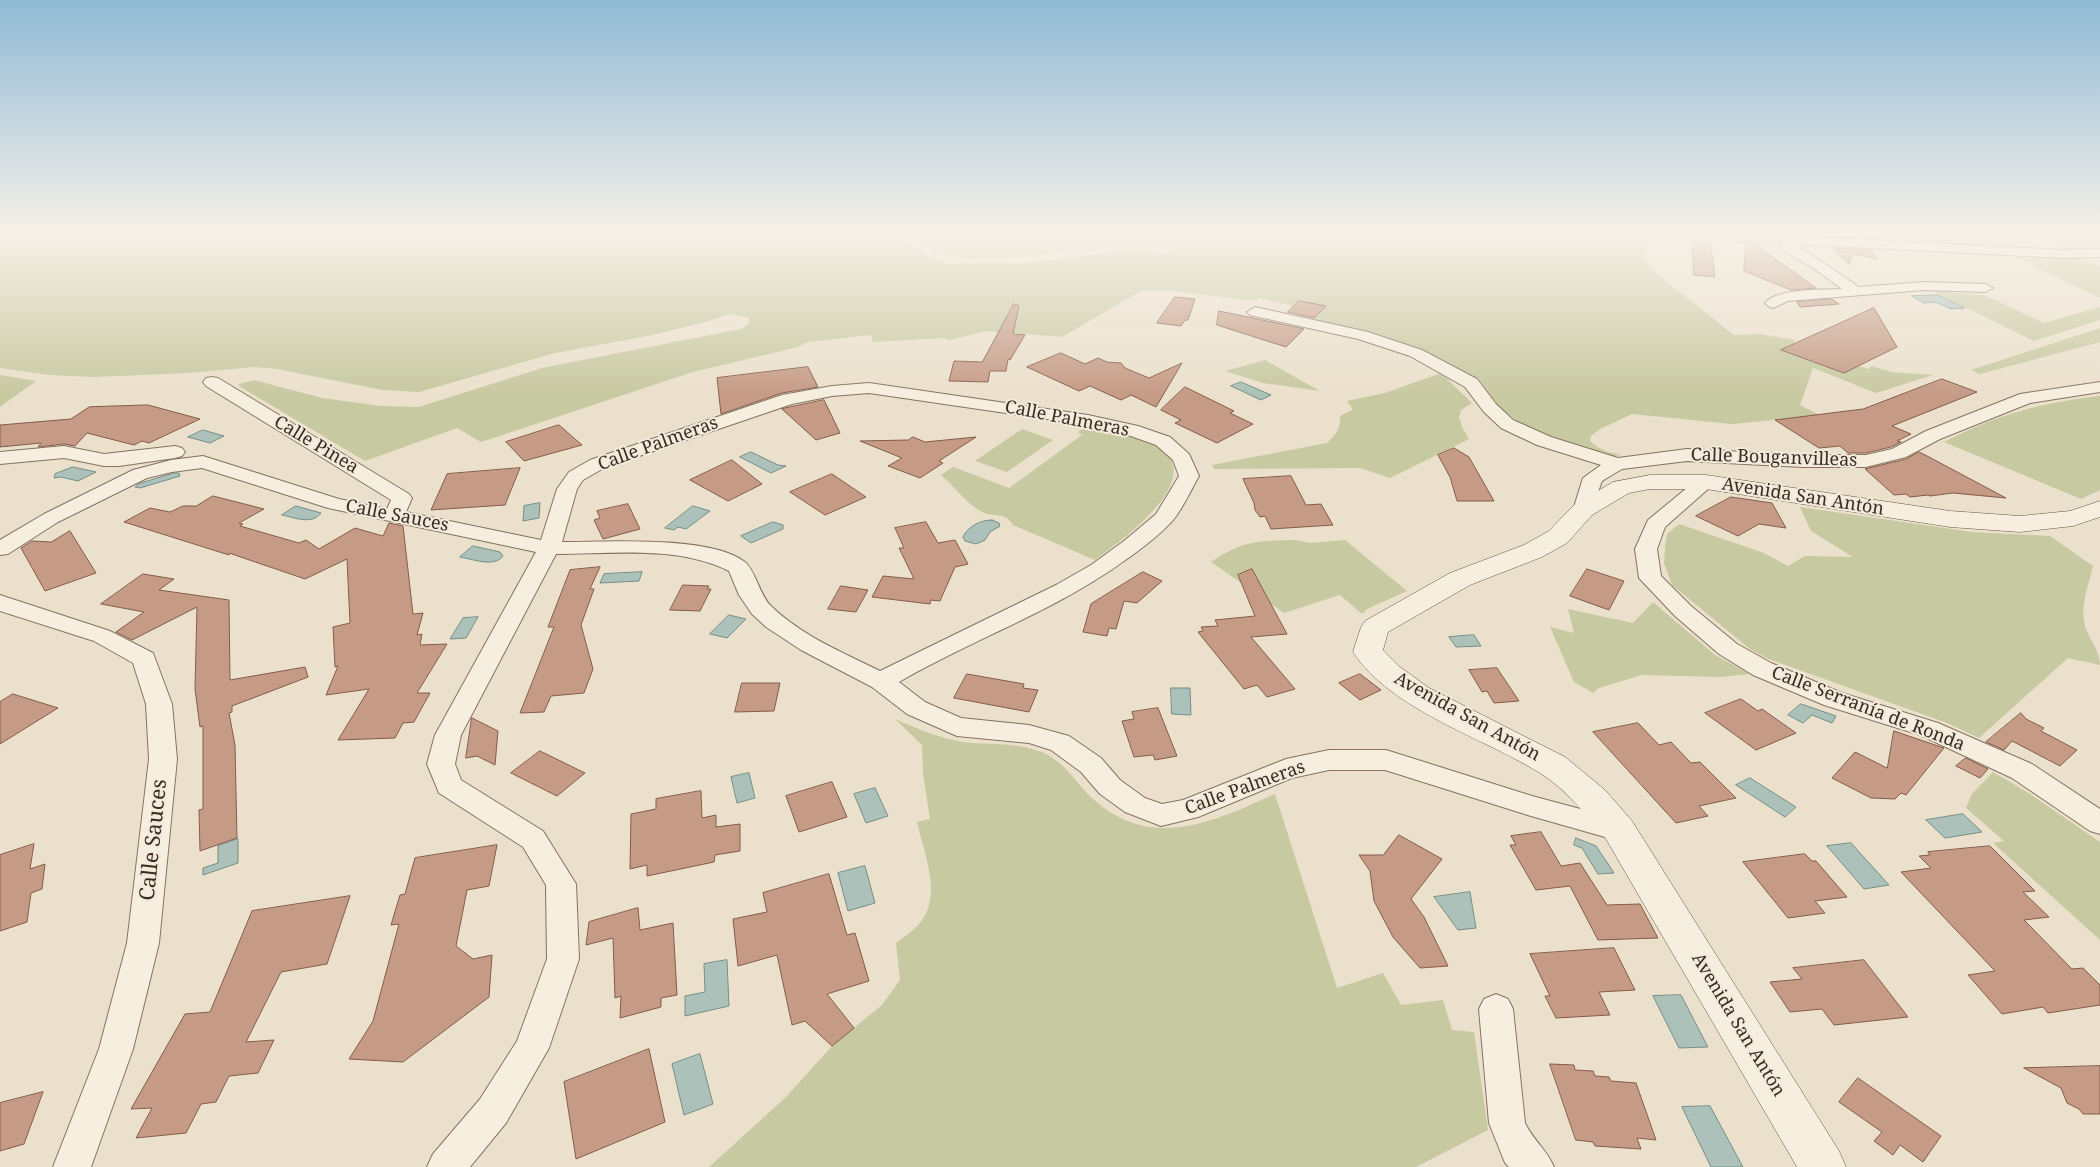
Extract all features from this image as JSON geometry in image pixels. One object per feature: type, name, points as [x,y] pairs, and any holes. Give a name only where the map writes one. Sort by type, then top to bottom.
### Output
[{"type":"street","points":[[1848,286],[1856,292]]},
{"type":"street","points":[[1773,303],[1785,297],[1919,286]]},
{"type":"street","points":[[1938,286],[1986,288]]},
{"type":"street","points":[[1254,312],[1362,335],[1416,352],[1471,383],[1490,408],[1507,424],[1544,441],[1617,464]]},
{"type":"street","name":"Calle Pinea","points":[[212,382],[402,498],[400,507],[393,515]]},
{"type":"street","name":"Calle Palmeras","points":[[446,1167],[493,1111],[532,1048],[563,959],[562,884],[532,840],[449,786],[441,764],[448,735],[549,548],[567,488],[576,476],[597,464],[788,399],[832,391],[869,388],[921,394],[1088,420],[1131,430],[1163,441],[1182,458],[1189,476],[1164,516],[1116,559],[1030,609],[951,644],[881,681],[916,708],[957,727],[1030,734],[1060,743],[1091,765],[1110,787],[1135,805],[1161,815],[1188,810],[1286,769],[1329,760],[1386,760],[1532,806],[1619,830]]},
{"type":"street","name":"Calle Bouganvilleas","points":[[1583,510],[1593,478],[1617,464],[1686,454],[1803,461],[1866,461],[1900,453],[1933,435],[2026,398],[2100,388]]},
{"type":"street","points":[[0,458],[64,452],[104,460],[119,460],[178,452],[193,455],[203,462]]},
{"type":"street","name":"Calle Sauces","points":[[0,549],[51,518],[140,474],[171,466],[203,462],[335,504],[549,548],[673,548],[718,557],[738,567],[750,596],[776,622],[803,641],[881,681]]},
{"type":"street","name":"Avenida San Antón","points":[[1823,1167],[1619,830],[1594,799],[1553,765],[1418,694],[1389,674],[1368,652],[1375,626],[1460,579],[1533,551],[1558,537],[1583,510],[1622,487],[1650,482],[1706,482],[1959,520],[2020,524],[2073,518],[2100,510]]},
{"type":"street","name":"Calle Serranía de Ronda","points":[[1706,482],[1655,524],[1646,549],[1650,578],[1683,611],[1728,649],[1762,670],[1833,699],[1929,729],[2022,771],[2100,822]]},
{"type":"street","name":"Calle Sauces","points":[[0,602],[12,608],[102,636],[144,659],[159,704],[163,758],[143,943],[116,1049],[72,1167]]},
{"type":"street","points":[[1496,1009],[1507,1123],[1518,1150],[1535,1167]]},
{"type":"green space","points":[[0,286],[1673,286],[1734,335],[1760,334],[1795,340],[1795,344],[1782,350],[1844,373],[1858,366],[1869,369],[1871,366],[1892,372],[1933,375],[1876,393],[1813,368],[1800,405],[1835,423],[1783,419],[1732,424],[1632,414],[1600,429],[1591,436],[1590,441],[1597,447],[1622,455],[1609,457],[1529,430],[1501,409],[1478,378],[1438,357],[1393,340],[1314,319],[1325,306],[1294,306],[1259,298],[1256,301],[1172,291],[1141,291],[1062,337],[987,331],[949,340],[944,338],[873,342],[871,335],[808,342],[798,347],[693,372],[481,442],[457,428],[365,461],[239,386],[239,384],[254,380],[322,398],[381,406],[419,407],[542,368],[741,329],[749,323],[749,318],[729,314],[709,321],[648,336],[555,353],[419,392],[382,390],[277,369],[254,367],[189,373],[93,377],[50,375],[0,368]]},
{"type":"green space","points":[[2076,286],[2100,286],[2100,298]]},
{"type":"green space","points":[[1932,291],[1984,295],[2044,323],[2100,307],[2100,320],[2034,341]]},
{"type":"green space","points":[[2100,328],[2100,342],[1980,374],[1971,370]]},
{"type":"green space","points":[[1265,360],[1320,391],[1263,383],[1225,371]]},
{"type":"green space","points":[[1441,373],[1472,403],[1461,410],[1459,417],[1469,439],[1390,478],[1360,468],[1214,469],[1212,465],[1327,443],[1337,431],[1340,424],[1340,416],[1353,410],[1347,401],[1385,393]]},
{"type":"green space","points":[[0,375],[36,381],[0,407]]},
{"type":"green space","points":[[2100,396],[2100,490],[2081,499],[1944,442],[1983,424],[2020,411],[2058,402]]},
{"type":"green space","points":[[1085,427],[1129,435],[1151,443],[1161,448],[1168,455],[1174,469],[1171,484],[1163,499],[1150,514],[1135,529],[1095,560],[1013,525],[1003,516],[986,514],[976,509],[941,475],[953,467],[1009,488],[1082,435],[1078,432]]},
{"type":"green space","points":[[1022,429],[1053,440],[1007,472],[975,461]]},
{"type":"green space","points":[[1800,507],[1972,532],[2050,536],[2093,566],[2083,614],[2085,627],[2098,653],[2100,665],[2068,658],[1979,738],[1947,723],[1766,658],[1750,649],[1672,585],[1664,563],[1665,547],[1667,534],[1679,524],[1764,553],[1788,566],[1805,556],[1853,557],[1811,531]]},
{"type":"green space","points":[[1296,540],[1310,543],[1345,540],[1407,591],[1367,609],[1362,614],[1340,595],[1284,613],[1211,562],[1232,549],[1251,543]]},
{"type":"green space","points":[[1653,602],[1715,655],[1750,674],[1721,677],[1642,675],[1599,688],[1593,693],[1574,682],[1550,627],[1574,633],[1568,609],[1633,623]]},
{"type":"green space","points":[[895,719],[929,733],[963,742],[1011,745],[1039,751],[1062,765],[1092,798],[1114,814],[1137,824],[1159,828],[1182,827],[1205,822],[1275,794],[1337,988],[1383,973],[1401,1005],[1443,1000],[1452,1030],[1474,1032],[1488,1130],[1416,1167],[709,1167],[785,1098],[832,1046],[882,1005],[900,980],[896,943],[920,923],[927,912],[930,900],[930,874],[917,822],[930,819],[923,774],[922,745]]},
{"type":"green space","points":[[1993,772],[2027,792],[2100,842],[2100,940],[1993,843],[2004,841],[1966,808],[1972,794]]},
{"type":"shaded area","points":[[1938,295],[1965,308],[1951,309],[1936,302],[1924,303],[1912,296]]},
{"type":"shaded area","points":[[1241,382],[1271,395],[1261,400],[1231,386]]},
{"type":"shaded area","points":[[203,430],[224,436],[210,443],[188,437]]},
{"type":"shaded area","points":[[751,452],[778,465],[786,466],[771,473],[740,457]]},
{"type":"shaded area","points":[[73,467],[96,472],[78,481],[61,477],[54,478],[55,474]]},
{"type":"shaded area","points":[[179,473],[180,476],[140,488],[135,487],[138,484]]},
{"type":"shaded area","points":[[540,503],[539,518],[523,521],[524,506]]},
{"type":"shaded area","points":[[296,506],[321,513],[317,517],[308,520],[282,515]]},
{"type":"shaded area","points":[[693,506],[710,511],[686,529],[678,527],[674,530],[665,528]]},
{"type":"shaded area","points":[[992,520],[999,523],[1000,526],[990,532],[985,540],[976,544],[965,541],[963,537],[971,527],[979,522]]},
{"type":"shaded area","points":[[773,522],[783,525],[783,529],[751,543],[741,536]]},
{"type":"shaded area","points":[[473,546],[500,552],[503,556],[494,562],[460,557]]},
{"type":"shaded area","points":[[642,572],[639,581],[600,583],[604,574]]},
{"type":"shaded area","points":[[729,615],[746,619],[727,638],[710,634]]},
{"type":"shaded area","points":[[478,617],[466,638],[450,639],[463,618]]},
{"type":"shaded area","points":[[1474,635],[1481,646],[1456,647],[1449,637]]},
{"type":"shaded area","points":[[1171,688],[1190,688],[1191,715],[1172,714]]},
{"type":"shaded area","points":[[1801,704],[1836,716],[1832,723],[1812,715],[1803,723],[1788,715]]},
{"type":"shaded area","points":[[749,773],[755,798],[737,803],[731,777]]},
{"type":"shaded area","points":[[1750,778],[1796,807],[1785,817],[1736,785]]},
{"type":"shaded area","points":[[875,788],[888,816],[866,823],[854,794]]},
{"type":"shaded area","points":[[1963,814],[1982,832],[1945,838],[1926,820]]},
{"type":"shaded area","points":[[1576,838],[1596,846],[1614,873],[1598,874],[1582,848],[1574,845]]},
{"type":"shaded area","points":[[238,839],[238,863],[203,875],[203,868],[218,863],[218,846]]},
{"type":"shaded area","points":[[1851,843],[1889,885],[1864,889],[1827,846]]},
{"type":"shaded area","points":[[865,866],[875,903],[848,911],[838,873]]},
{"type":"shaded area","points":[[1470,892],[1476,928],[1458,930],[1434,897]]},
{"type":"shaded area","points":[[727,960],[729,1006],[685,1016],[685,996],[705,992],[704,964]]},
{"type":"shaded area","points":[[1681,995],[1708,1047],[1679,1048],[1653,996]]},
{"type":"shaded area","points":[[700,1054],[713,1104],[684,1115],[672,1064]]},
{"type":"shaded area","points":[[1710,1106],[1743,1167],[1711,1167],[1682,1107]]},
{"type":"building","points":[[1782,286],[1816,288],[1791,290]]},
{"type":"building","points":[[1175,297],[1195,299],[1188,320],[1185,320],[1181,326],[1157,323]]},
{"type":"building","points":[[1832,299],[1839,304],[1800,307],[1797,302]]},
{"type":"building","points":[[1299,301],[1326,306],[1314,318],[1288,312]]},
{"type":"building","points":[[1014,304],[1019,306],[1013,334],[1025,335],[1010,360],[1008,359],[1006,371],[990,371],[988,382],[949,381],[954,361],[982,362]]},
{"type":"building","points":[[1874,308],[1897,347],[1844,373],[1781,350]]},
{"type":"building","points":[[1219,311],[1304,329],[1286,347],[1217,325]]},
{"type":"building","points":[[1061,353],[1085,364],[1098,358],[1107,362],[1121,363],[1125,368],[1149,378],[1182,363],[1156,407],[1131,395],[1121,400],[1090,386],[1079,391],[1027,367]]},
{"type":"building","points":[[808,367],[818,387],[782,393],[721,414],[717,378]]},
{"type":"building","points":[[1942,379],[1977,392],[1892,426],[1911,434],[1897,441],[1901,442],[1891,447],[1866,453],[1848,453],[1840,446],[1819,448],[1775,420],[1863,409]]},
{"type":"building","points":[[1185,387],[1234,411],[1230,413],[1253,424],[1217,443],[1175,423],[1181,420],[1161,410]]},
{"type":"building","points":[[824,400],[840,433],[816,440],[782,409]]},
{"type":"building","points":[[148,405],[200,419],[149,443],[142,441],[134,445],[87,433],[75,446],[64,444],[38,447],[41,443],[0,447],[0,425],[71,419],[89,407]]},
{"type":"building","points":[[559,425],[582,445],[524,461],[506,442]]},
{"type":"building","points":[[913,437],[925,442],[976,437],[939,461],[943,463],[920,478],[888,466],[902,458],[860,441],[908,440]]},
{"type":"building","points":[[1454,448],[1469,457],[1494,501],[1457,501],[1450,477],[1438,455]]},
{"type":"building","points":[[1919,452],[2006,498],[1953,493],[1910,497],[1906,494],[1894,495],[1865,469],[1906,459]]},
{"type":"building","points":[[732,460],[762,484],[728,501],[690,480]]},
{"type":"building","points":[[520,468],[505,505],[431,510],[447,474]]},
{"type":"building","points":[[832,474],[866,497],[825,515],[790,492]]},
{"type":"building","points":[[1291,476],[1306,505],[1321,504],[1333,525],[1271,529],[1265,516],[1260,517],[1255,510],[1254,503],[1243,479]]},
{"type":"building","points":[[213,496],[264,509],[239,523],[243,524],[240,526],[299,543],[306,540],[319,549],[355,528],[383,536],[389,523],[403,526],[413,614],[423,613],[417,635],[422,634],[420,645],[447,644],[417,693],[430,693],[414,722],[403,723],[395,738],[338,740],[369,689],[326,695],[338,666],[335,667],[333,627],[350,623],[347,559],[305,579],[229,553],[229,555],[124,522],[150,508],[170,512],[183,506],[196,506]]},
{"type":"building","points":[[1731,497],[1772,503],[1786,528],[1759,524],[1738,536],[1696,516]]},
{"type":"building","points":[[628,504],[640,529],[603,539],[594,520],[600,518],[597,511]]},
{"type":"building","points":[[926,522],[938,543],[955,540],[968,564],[955,567],[940,601],[931,600],[930,604],[872,597],[883,576],[914,579],[899,548],[904,548],[895,528]]},
{"type":"building","points":[[70,531],[96,573],[45,591],[21,548],[32,541],[51,542]]},
{"type":"building","points":[[600,567],[590,589],[594,589],[581,625],[593,669],[584,693],[551,696],[544,712],[520,713],[554,627],[548,627],[570,570]]},
{"type":"building","points":[[1252,569],[1287,634],[1251,637],[1295,689],[1267,697],[1257,685],[1244,689],[1198,632],[1203,631],[1201,627],[1218,626],[1215,620],[1255,616],[1238,575]]},
{"type":"building","points":[[1587,569],[1624,581],[1609,610],[1570,596]]},
{"type":"building","points":[[1143,572],[1162,581],[1137,603],[1124,601],[1116,629],[1109,628],[1107,636],[1083,632],[1091,604]]},
{"type":"building","points":[[143,574],[174,579],[159,590],[229,600],[230,680],[305,667],[308,677],[232,706],[232,712],[229,713],[235,745],[237,838],[200,851],[199,810],[203,809],[203,726],[200,727],[195,689],[197,607],[132,640],[116,632],[144,612],[101,604]]},
{"type":"building","points":[[683,585],[709,586],[707,589],[711,589],[700,611],[670,610]]},
{"type":"building","points":[[841,586],[868,590],[856,612],[828,609]]},
{"type":"building","points":[[1497,668],[1519,701],[1494,703],[1487,691],[1482,692],[1469,670]]},
{"type":"building","points":[[967,674],[1024,684],[1023,688],[1038,690],[1029,712],[954,698]]},
{"type":"building","points":[[1360,674],[1381,690],[1360,700],[1339,683]]},
{"type":"building","points":[[742,683],[780,683],[774,711],[735,712]]},
{"type":"building","points":[[13,694],[58,708],[0,744],[0,702]]},
{"type":"building","points":[[1741,699],[1758,711],[1762,709],[1796,733],[1756,750],[1705,713]]},
{"type":"building","points":[[1158,708],[1177,756],[1155,760],[1153,755],[1134,757],[1122,721],[1134,719],[1132,712]]},
{"type":"building","points":[[2021,713],[2026,719],[2044,728],[2041,731],[2077,750],[2060,766],[2012,741],[2004,750],[1986,742]]},
{"type":"building","points":[[472,718],[498,731],[495,765],[477,756],[466,758]]},
{"type":"building","points":[[1638,723],[1659,745],[1671,742],[1691,763],[1700,762],[1736,798],[1699,806],[1708,816],[1676,823],[1593,732]]},
{"type":"building","points":[[1894,731],[1944,748],[1906,795],[1901,793],[1895,799],[1871,798],[1832,778],[1855,752],[1887,768]]},
{"type":"building","points":[[540,751],[585,773],[557,796],[511,773]]},
{"type":"building","points":[[1966,758],[1988,769],[1980,778],[1956,766]]},
{"type":"building","points":[[832,782],[847,817],[799,832],[786,796]]},
{"type":"building","points":[[701,791],[702,818],[716,815],[716,827],[740,824],[740,851],[715,855],[714,862],[647,876],[647,865],[630,869],[631,814],[656,809],[656,799]]},
{"type":"building","points":[[1541,832],[1561,866],[1580,863],[1607,905],[1640,904],[1658,938],[1598,940],[1570,886],[1536,890],[1510,845],[1516,845],[1511,836]]},
{"type":"building","points":[[1399,835],[1442,859],[1411,899],[1424,917],[1448,966],[1420,968],[1393,937],[1374,901],[1370,871],[1359,855],[1383,855]]},
{"type":"building","points":[[34,844],[30,869],[45,864],[42,889],[31,893],[27,922],[0,931],[0,855]]},
{"type":"building","points":[[497,845],[489,886],[467,890],[456,946],[473,959],[492,955],[489,997],[403,1062],[349,1059],[373,1021],[399,924],[391,925],[400,895],[405,894],[415,858]]},
{"type":"building","points":[[1990,846],[2035,891],[2023,892],[2049,917],[2024,920],[2072,969],[2083,968],[2100,985],[2100,1005],[2048,1013],[2043,1007],[2002,1014],[1968,975],[1995,971],[1901,872],[1931,868],[1919,856],[1930,855],[1928,852]]},
{"type":"building","points":[[1805,854],[1812,861],[1816,861],[1847,897],[1815,901],[1825,913],[1788,918],[1743,862]]},
{"type":"building","points":[[829,874],[847,935],[855,933],[869,981],[827,994],[854,1028],[832,1046],[805,1021],[792,1025],[777,955],[738,966],[733,919],[767,912],[763,893]]},
{"type":"building","points":[[350,896],[327,964],[281,972],[246,1042],[274,1040],[258,1073],[229,1076],[216,1102],[201,1104],[186,1133],[136,1138],[152,1108],[131,1109],[185,1014],[210,1012],[252,911]]},
{"type":"building","points":[[638,908],[640,930],[673,923],[677,995],[661,998],[661,1007],[620,1018],[621,996],[615,998],[613,938],[586,945],[589,922]]},
{"type":"building","points":[[1614,948],[1635,990],[1599,992],[1610,1015],[1556,1018],[1545,996],[1550,996],[1530,954]]},
{"type":"building","points":[[1864,960],[1908,1017],[1834,1025],[1822,1009],[1790,1012],[1770,982],[1802,979],[1793,968]]},
{"type":"building","points":[[649,1049],[665,1122],[576,1159],[564,1082]]},
{"type":"building","points":[[1550,1064],[1574,1065],[1575,1070],[1593,1071],[1595,1076],[1609,1077],[1611,1081],[1636,1083],[1656,1140],[1637,1138],[1641,1149],[1595,1146],[1593,1142],[1576,1140]]},
{"type":"building","points":[[2100,1066],[2100,1114],[2083,1114],[2079,1109],[2067,1103],[2061,1088],[2024,1068]]},
{"type":"building","points":[[1858,1078],[1941,1136],[1923,1162],[1900,1145],[1893,1155],[1874,1141],[1882,1132],[1839,1102]]},
{"type":"building","points":[[43,1092],[24,1144],[0,1151],[0,1103]]}]
